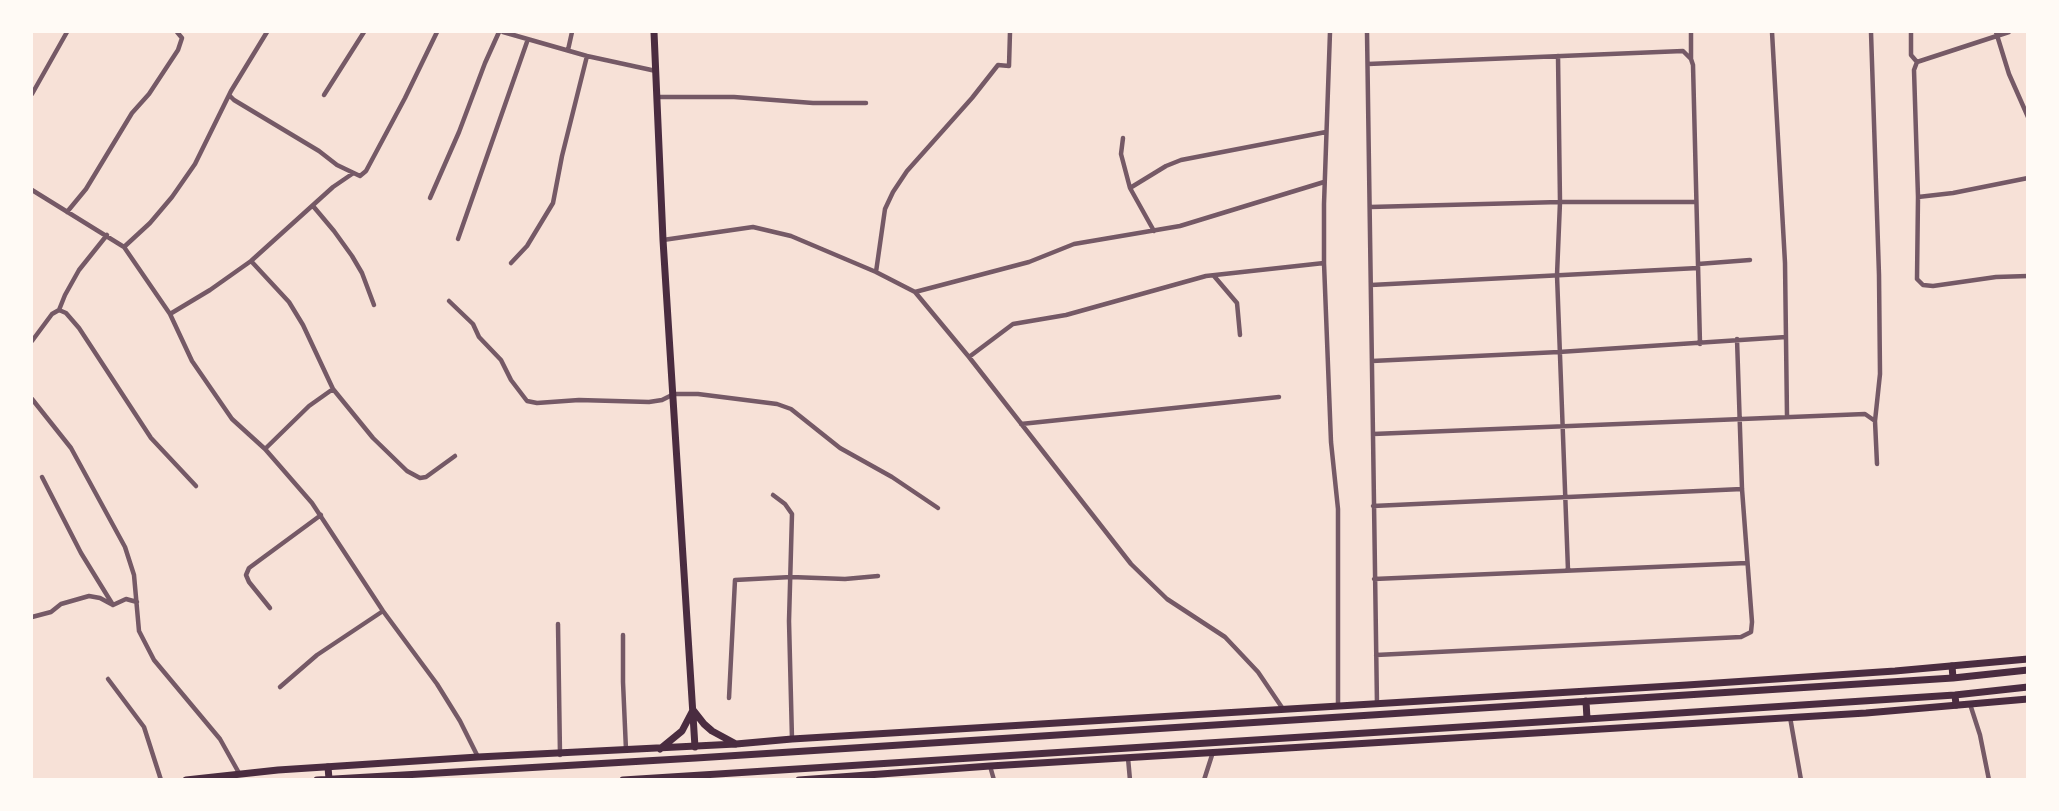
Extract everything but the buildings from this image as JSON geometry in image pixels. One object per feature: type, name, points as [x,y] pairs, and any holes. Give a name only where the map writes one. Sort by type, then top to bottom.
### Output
[{"type":"main road","points":[[654,32],[663,240],[695,747]]},
{"type":"main road","points":[[186,780],[239,773],[478,757],[560,755],[1687,686],[2028,658]]},
{"type":"main road","points":[[1952,666],[1953,678]]},
{"type":"main road","points":[[317,780],[1953,678],[2028,670]]},
{"type":"main road","points":[[623,780],[1955,695],[2028,687]]},
{"type":"main road","points":[[1955,695],[1956,705]]},
{"type":"main road","points":[[800,780],[990,766],[1790,717],[2028,699]]},
{"type":"main road","points":[[1586,701],[1587,719]]},
{"type":"main road","points":[[693,710],[704,724],[736,744]]},
{"type":"main road","points":[[660,749],[682,731],[693,710]]},
{"type":"main road","points":[[328,767],[329,779]]},
{"type":"street","points":[[32,94],[67,32]]},
{"type":"street","points":[[67,212],[86,189],[132,113],[149,94],[178,50],[182,38],[177,32]]},
{"type":"street","points":[[124,247],[150,223],[195,164],[210,130],[267,32]]},
{"type":"street","points":[[324,95],[364,32]]},
{"type":"street","points":[[230,96],[352,174],[360,176],[366,171],[437,32]]},
{"type":"street","points":[[430,198],[459,132],[484,63],[501,32],[586,56],[656,71]]},
{"type":"street","points":[[568,50],[572,32]]},
{"type":"street","points":[[876,272],[885,209],[893,192],[907,171],[998,65],[1009,66],[1010,32]]},
{"type":"street","points":[[1330,32],[1324,182],[1324,263],[1331,442],[1338,509],[1338,706]]},
{"type":"street","points":[[1367,32],[1377,704]]},
{"type":"street","points":[[1691,32],[1700,344]]},
{"type":"street","points":[[1772,32],[1785,263],[1787,416]]},
{"type":"street","points":[[1871,32],[1879,286],[1880,374],[1875,421],[1877,464]]},
{"type":"street","points":[[1911,32],[1911,54],[1917,62]]},
{"type":"street","points":[[1917,62],[1997,34],[2009,32]]},
{"type":"street","points":[[1997,34],[2009,74],[2028,117]]},
{"type":"street","points":[[458,238],[528,39]]},
{"type":"street","points":[[1368,64],[1683,51],[1691,59]]},
{"type":"street","points":[[511,263],[527,246],[553,203],[586,56]]},
{"type":"street","points":[[1558,56],[1560,202],[1557,275],[1558,352],[1568,570]]},
{"type":"street","points":[[1917,62],[1914,70],[1918,197],[1917,279],[1923,285],[1933,286],[1996,277],[2028,276]]},
{"type":"street","points":[[658,97],[734,97],[813,103],[866,103]]},
{"type":"street","points":[[1130,188],[1166,166],[1181,160],[1326,132]]},
{"type":"street","points":[[1123,138],[1121,154],[1130,188],[1154,231]]},
{"type":"street","points":[[170,314],[210,290],[251,261],[333,187],[352,174]]},
{"type":"street","points":[[1918,197],[1953,193],[2028,178]]},
{"type":"street","points":[[915,292],[1029,262],[1074,244],[1197,222],[1324,182]]},
{"type":"street","points":[[32,190],[124,247],[170,314],[192,361],[232,419],[265,449],[321,515],[383,611],[438,684],[478,757]]},
{"type":"street","points":[[1370,207],[1560,202],[1696,202]]},
{"type":"street","points":[[313,206],[352,256],[362,273],[374,305]]},
{"type":"street","points":[[663,240],[753,227],[791,236],[876,272],[915,292],[969,357],[1131,564],[1167,599],[1225,637],[1258,672],[1283,709]]},
{"type":"street","points":[[32,341],[52,314],[59,310],[80,270],[107,236]]},
{"type":"street","points":[[1371,285],[1698,266],[1750,260]]},
{"type":"street","points":[[251,261],[289,302],[303,325],[333,389],[373,438],[407,471],[420,478],[426,477],[456,456]]},
{"type":"street","points":[[969,357],[1013,324],[1066,315],[1206,276],[1324,263]]},
{"type":"street","points":[[1214,276],[1237,303],[1240,335]]},
{"type":"street","points":[[449,301],[473,324],[479,337],[501,360],[511,380],[527,401],[537,403],[579,400],[649,402],[662,400],[674,394],[698,394],[777,404],[791,409],[840,448],[892,477],[938,508]]},
{"type":"street","points":[[59,310],[66,313],[79,328],[151,438],[196,486]]},
{"type":"street","points":[[1372,361],[1700,344],[1737,339],[1786,337]]},
{"type":"street","points":[[1376,655],[1741,636],[1751,632],[1738,418],[1737,339]]},
{"type":"street","points":[[265,449],[309,406],[333,389]]},
{"type":"street","points":[[1021,424],[1279,397]]},
{"type":"street","points":[[32,399],[71,448],[125,548],[134,575],[138,631],[154,660],[220,739],[239,773]]},
{"type":"street","points":[[1373,434],[1864,414],[1875,421]]},
{"type":"street","points":[[42,477],[81,553],[113,605]]},
{"type":"street","points":[[1373,506],[1742,489]]},
{"type":"street","points":[[773,495],[785,504],[792,514],[789,632],[792,739]]},
{"type":"street","points":[[270,608],[249,582],[246,575],[249,568],[321,515]]},
{"type":"street","points":[[1374,579],[1747,562]]},
{"type":"street","points":[[729,698],[735,580],[791,577],[845,579],[878,576]]},
{"type":"street","points":[[32,617],[51,612],[61,604],[89,596],[100,598],[113,605]]},
{"type":"street","points":[[113,605],[126,599],[137,602]]},
{"type":"street","points":[[280,687],[317,655],[383,611]]},
{"type":"street","points":[[558,624],[560,755]]},
{"type":"street","points":[[623,635],[626,750]]},
{"type":"street","points":[[108,679],[144,727],[161,780]]},
{"type":"street","points":[[1970,704],[1980,735],[1989,780]]},
{"type":"street","points":[[1790,717],[1801,780]]},
{"type":"street","points":[[1204,780],[1213,753]]},
{"type":"street","points":[[1128,758],[1130,780]]},
{"type":"street","points":[[990,766],[993,780]]}]
